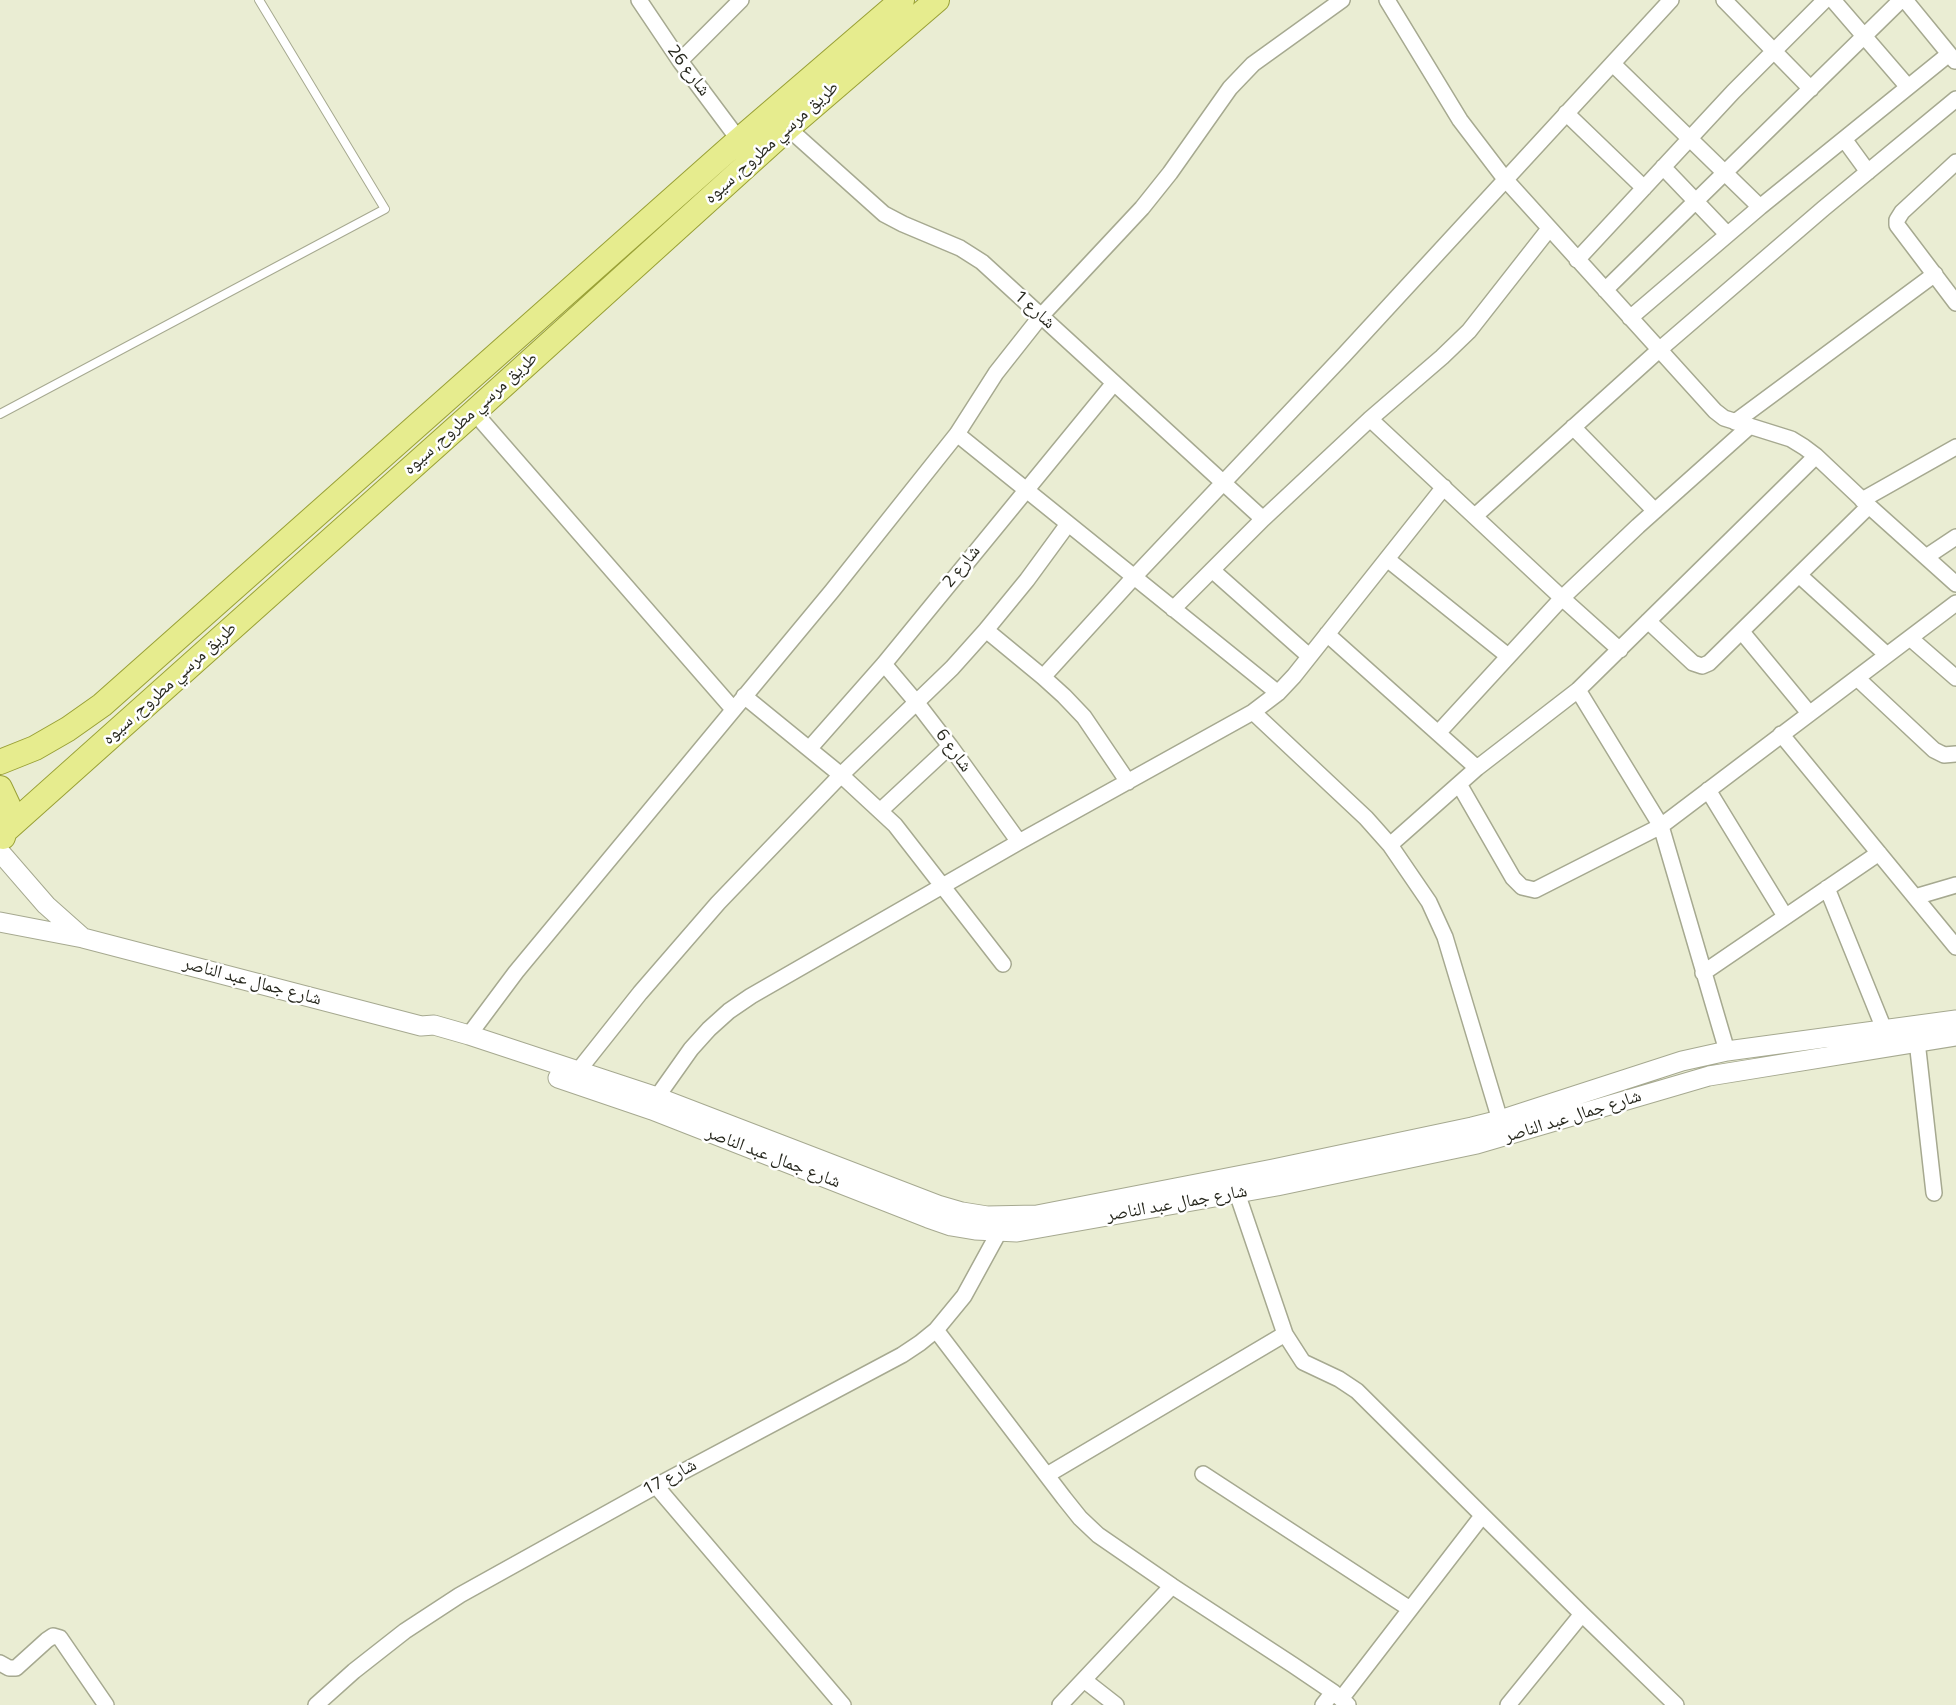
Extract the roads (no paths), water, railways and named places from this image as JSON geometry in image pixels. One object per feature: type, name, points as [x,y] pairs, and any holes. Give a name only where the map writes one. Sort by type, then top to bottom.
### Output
[{"type":"main road","name":"طريق مرسي مطروح, سيوه","points":[[0,762],[35,748],[68,729],[102,705],[740,140],[902,0]]},
{"type":"main road","name":"طريق مرسي مطروح, سيوه","points":[[2,841],[788,128],[937,0]]},
{"type":"main road","points":[[0,788],[8,804],[9,817],[2,841]]},
{"type":"street","name":"شارع 26","points":[[639,0],[680,61],[740,140]]},
{"type":"street","points":[[680,61],[741,0]]},
{"type":"street","points":[[469,1035],[516,972],[832,591],[957,434],[996,373],[1041,316],[1142,208],[1170,173],[1230,88],[1254,64],[1342,0]]},
{"type":"street","points":[[1387,0],[1460,120],[1505,179],[1715,411],[1724,418],[1791,439],[1816,456],[1865,503],[1956,584]]},
{"type":"street","points":[[1044,677],[1134,577],[1344,355],[1672,0]]},
{"type":"street","points":[[1724,0],[1811,89]]},
{"type":"street","points":[[1577,260],[1663,167],[1825,0]]},
{"type":"street","points":[[1833,0],[1908,87]]},
{"type":"street","points":[[1605,290],[1903,0],[1953,58],[1908,87],[1727,234],[1630,318]]},
{"type":"street","points":[[1612,64],[1760,207]]},
{"type":"street","points":[[1475,516],[1659,350],[1956,99]]},
{"type":"street","points":[[1566,113],[1644,188]]},
{"type":"street","name":"شارع 1","points":[[788,128],[884,214],[960,248],[982,262],[1263,519]]},
{"type":"street","points":[[1844,139],[1868,172]]},
{"type":"street","points":[[1956,162],[1902,212],[1897,225],[1900,232],[1956,303]]},
{"type":"street","points":[[1663,167],[1727,234]]},
{"type":"street","points":[[1173,609],[1263,519],[1370,419],[1469,331],[1549,229]]},
{"type":"street","points":[[1735,422],[1935,274]]},
{"type":"street","name":"شارع 2","points":[[809,749],[884,664],[1114,383]]},
{"type":"street","points":[[474,412],[733,709]]},
{"type":"street","points":[[1370,419],[1620,650]]},
{"type":"street","points":[[1438,732],[1562,598],[1750,426]]},
{"type":"street","points":[[1573,427],[1655,511]]},
{"type":"street","points":[[957,434],[1278,693]]},
{"type":"street","points":[[1648,620],[1697,666],[1709,664],[1800,575],[1865,503],[1956,447]]},
{"type":"street","points":[[1390,845],[1478,768],[1578,690],[1816,456]]},
{"type":"street","points":[[656,1097],[691,1049],[709,1029],[750,996],[1019,842],[1253,712],[1278,693],[1294,676],[1444,487]]},
{"type":"street","points":[[578,1071],[678,947],[718,903],[841,775],[917,703],[986,630],[1027,580],[1068,524]]},
{"type":"street","points":[[1926,557],[1956,537]]},
{"type":"street","points":[[1387,560],[1508,656]]},
{"type":"street","points":[[1212,570],[1309,656]]},
{"type":"street","points":[[1800,575],[1887,655]]},
{"type":"street","points":[[1459,784],[1514,878],[1522,887],[1535,890],[1660,826],[1956,603]]},
{"type":"street","points":[[986,630],[1044,677],[1084,717],[1128,782]]},
{"type":"street","points":[[1742,632],[1809,713]]},
{"type":"street","points":[[1327,634],[1478,768]]},
{"type":"street","points":[[1910,638],[1956,678]]},
{"type":"street","name":"شارع 6","points":[[884,664],[950,746],[1019,842]]},
{"type":"street","points":[[1857,678],[1934,750],[1944,755],[1956,754]]},
{"type":"street","points":[[1578,690],[1660,826],[1726,1051]]},
{"type":"street","points":[[744,696],[841,775],[895,825],[1003,964]]},
{"type":"street","points":[[1253,712],[1366,818],[1390,845],[1429,902],[1445,937],[1500,1120]]},
{"type":"street","points":[[1781,734],[1956,947]]},
{"type":"street","points":[[880,811],[950,746]]},
{"type":"street","points":[[1708,790],[1785,916]]},
{"type":"street","name":"شارع جمال عبد الناصر","points":[[2,841],[46,905],[83,938]]},
{"type":"street","points":[[1703,973],[1879,853]]},
{"type":"street","points":[[1915,897],[1956,886]]},
{"type":"street","points":[[1827,888],[1884,1029]]},
{"type":"street","name":"شارع جمال عبد الناصر","points":[[0,922],[83,938],[421,1026],[434,1025],[469,1035],[656,1097],[938,1204],[962,1212],[986,1216],[1037,1215],[1275,1178],[1495,1140],[1709,1076],[1956,1036]]},
{"type":"street","name":"شارع جمال عبد الناصر","points":[[421,1026],[431,1035],[652,1110],[928,1218],[951,1226],[999,1232],[1034,1230],[1237,1193],[1275,1178],[1500,1120],[1682,1061],[1726,1051],[1956,1020]]},
{"type":"street","points":[[1917,1041],[1934,1193]]},
{"type":"street","points":[[1237,1193],[1285,1334],[1303,1362],[1339,1379],[1356,1391],[1676,1705]]},
{"type":"street","name":"شارع 17","points":[[316,1705],[379,1651],[460,1595],[656,1486],[902,1355],[936,1330],[964,1296],[999,1232]]},
{"type":"street","points":[[936,1330],[1080,1518],[1098,1535],[1340,1699]]},
{"type":"street","points":[[1047,1475],[1285,1334]]},
{"type":"street","points":[[1203,1474],[1410,1609]]},
{"type":"street","points":[[656,1486],[843,1705]]},
{"type":"street","points":[[1322,1705],[1340,1699],[1482,1516]]},
{"type":"street","points":[[1060,1705],[1172,1586]]},
{"type":"street","points":[[1509,1705],[1582,1614]]},
{"type":"street","points":[[0,1662],[9,1668],[16,1668],[47,1640],[53,1636],[60,1638],[106,1705]]},
{"type":"street","points":[[1084,1680],[1116,1705]]},
{"type":"lane","points":[[0,414],[385,209],[259,0]]}]
